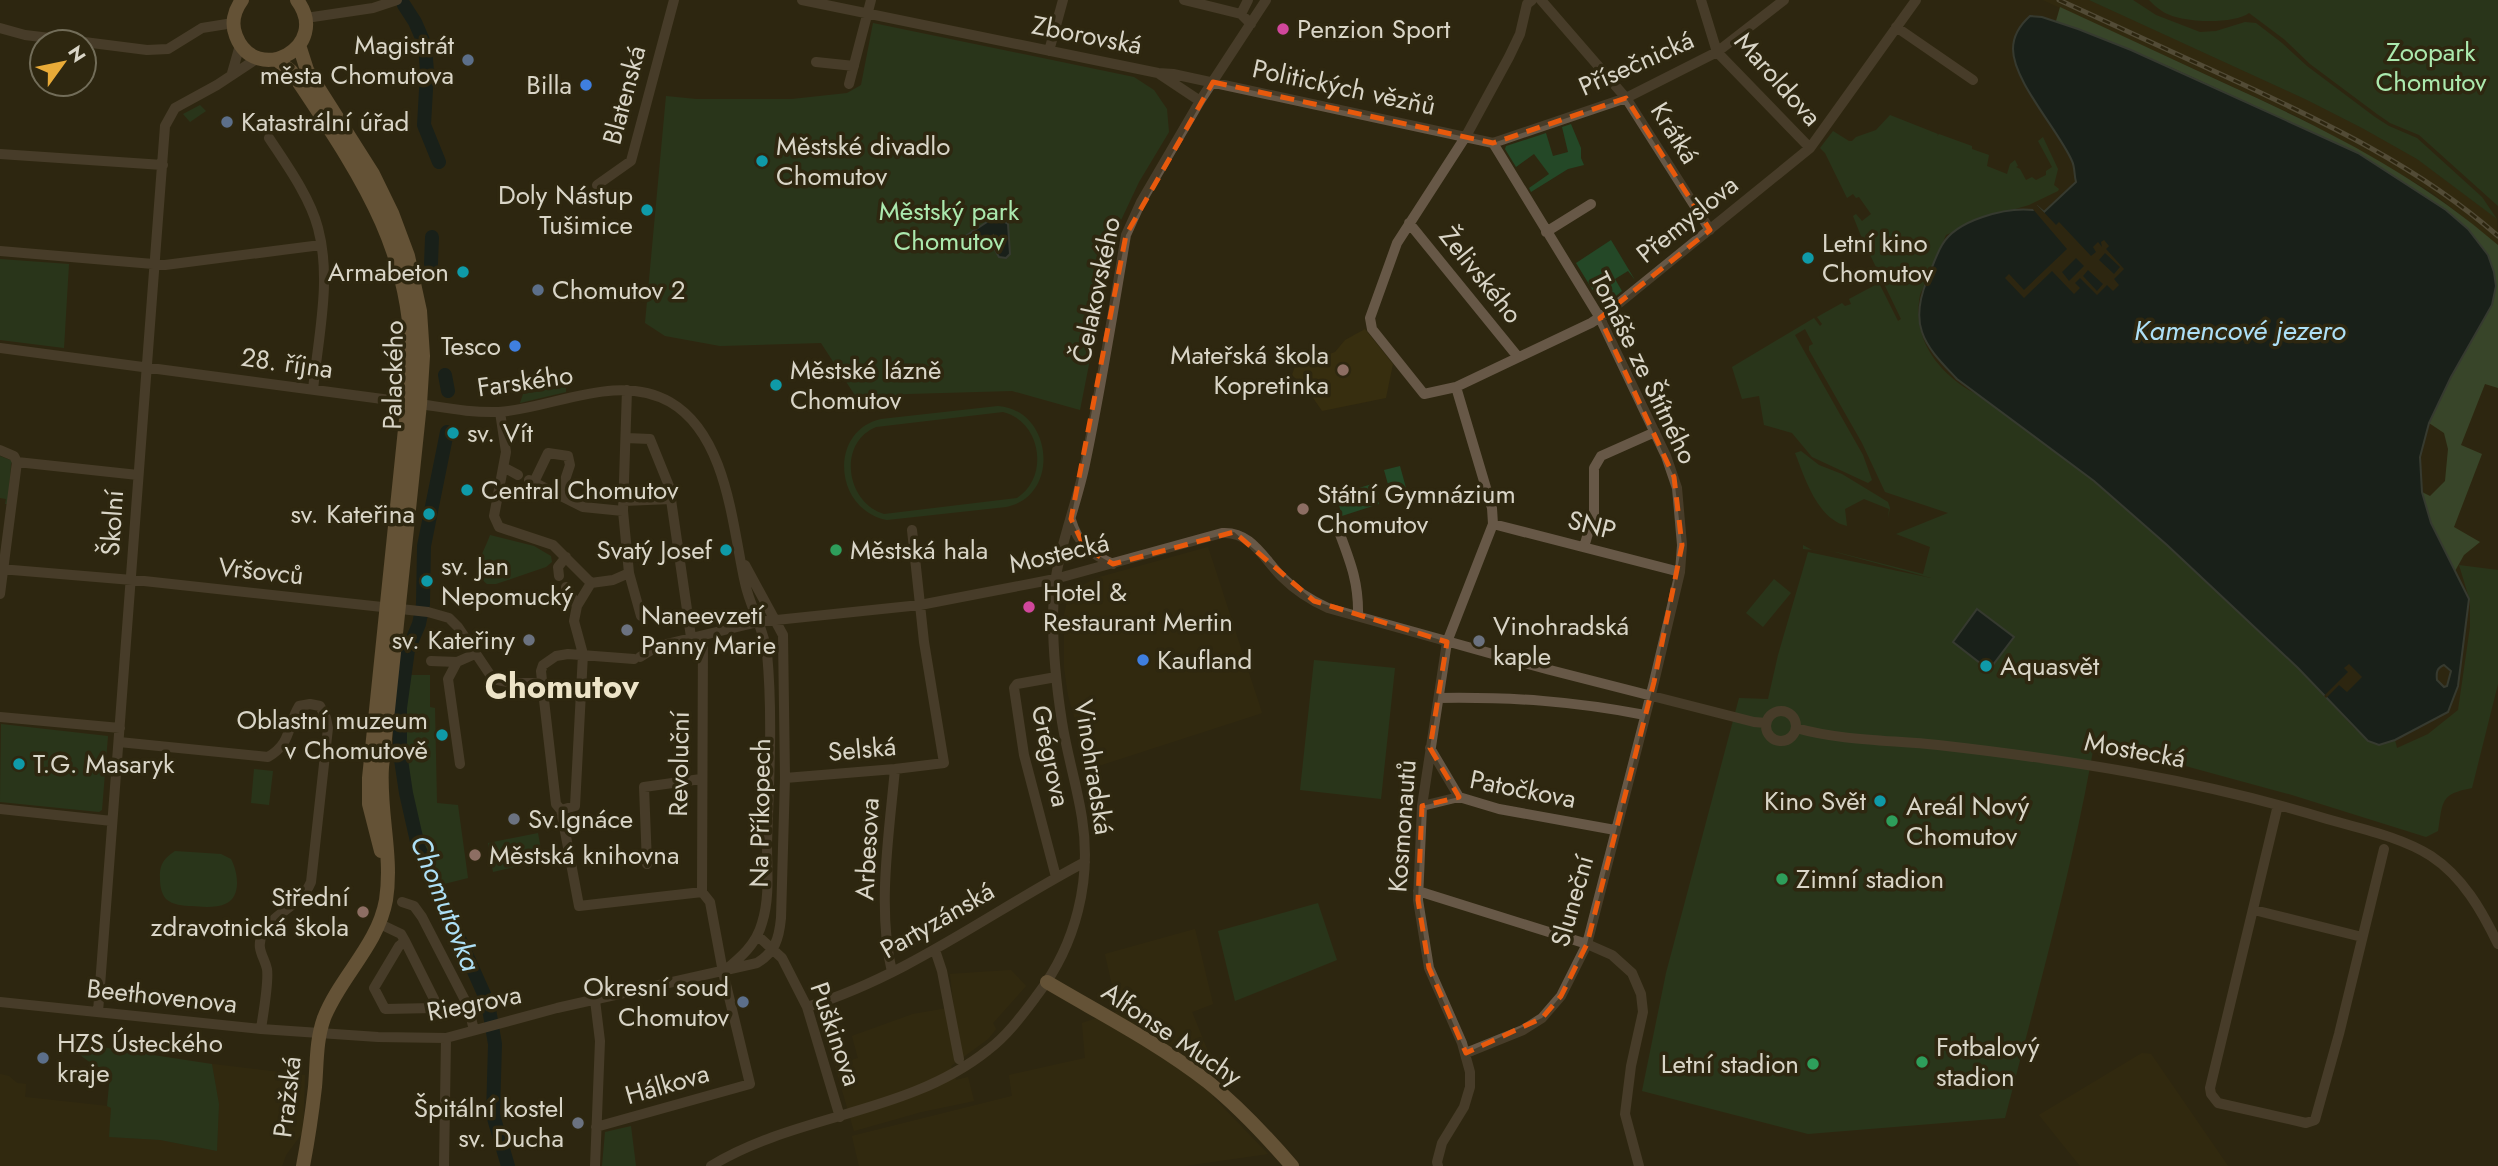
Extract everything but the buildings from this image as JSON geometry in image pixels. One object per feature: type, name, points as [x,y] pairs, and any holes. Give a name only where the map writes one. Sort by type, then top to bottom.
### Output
[{"type":"main road","points":[[240,1],[233,23],[234,34],[240,45],[258,58],[277,60],[286,57],[299,45],[306,27],[306,18],[297,0]]},
{"type":"main road","name":"Palackého","points":[[299,45],[307,70],[377,181],[403,239],[415,283],[424,356],[414,403]]},
{"type":"main road","name":"Palackého","points":[[277,60],[291,71],[371,195],[391,244],[403,285],[412,357],[414,403],[381,779],[388,874],[385,903],[368,945],[325,1016],[320,1033]]},
{"type":"main road","name":"Alfonse Muchy","points":[[1047,982],[1134,1033],[1206,1081],[1254,1124],[1292,1166]]},
{"type":"main road","name":"Pražská","points":[[303,1166],[320,1033]]},
{"type":"street","name":"Blatenská","points":[[597,185],[631,161],[674,0]]},
{"type":"street","name":"Zborovská","points":[[802,0],[1213,82]]},
{"type":"street","points":[[849,84],[871,0]]},
{"type":"street","points":[[1049,51],[1063,0]]},
{"type":"street","points":[[1184,0],[1241,14],[1251,24]]},
{"type":"street","points":[[1241,14],[1248,0]]},
{"type":"street","name":"Čelakovského","points":[[1055,579],[1085,465],[1126,235],[1140,202],[1200,101],[1266,0]]},
{"type":"street","points":[[1409,223],[1466,136],[1509,57],[1520,34],[1527,4],[1532,0]]},
{"type":"street","name":"Krátká","points":[[1541,0],[1626,98],[1710,230]]},
{"type":"street","name":"Maroldova","points":[[1701,0],[1717,52],[1810,148]]},
{"type":"street","name":"Přísečnická","points":[[1493,143],[1626,98],[1717,52],[1784,0]]},
{"type":"street","name":"Přemyslova","points":[[1409,223],[1397,243],[1370,318],[1372,329],[1424,394],[1456,387],[1600,318],[1710,230],[1810,148],[1916,0]]},
{"type":"street","points":[[306,18],[384,3]]},
{"type":"street","points":[[98,44],[147,50],[168,49],[202,28],[233,23]]},
{"type":"street","points":[[1896,27],[1973,80]]},
{"type":"street","points":[[0,28],[28,35]]},
{"type":"street","points":[[232,74],[240,45]]},
{"type":"street","name":"Školní","points":[[98,1012],[165,126],[175,108],[258,58]]},
{"type":"street","points":[[816,61],[853,66]]},
{"type":"street","name":"Zborovská","points":[[1158,72],[1200,101]]},
{"type":"street","name":"Politických vězňů","points":[[1213,82],[1466,136]]},
{"type":"street","points":[[1466,136],[1493,143]]},
{"type":"street","points":[[269,138],[293,174],[317,226],[321,245],[324,281],[313,390]]},
{"type":"street","name":"Tomáše ze Štítného","points":[[1493,143],[1600,318],[1666,456],[1677,488],[1681,525],[1680,572],[1648,706]]},
{"type":"street","points":[[0,154],[163,165]]},
{"type":"street","points":[[1546,232],[1591,204]]},
{"type":"street","name":"Želivského","points":[[1409,223],[1518,357]]},
{"type":"street","points":[[0,251],[165,265],[321,245]]},
{"type":"street","name":"28. října","points":[[0,348],[414,403]]},
{"type":"street","points":[[1456,387],[1492,508],[1493,524]]},
{"type":"street","points":[[640,616],[629,573],[623,506],[631,390],[672,403],[700,431],[722,480],[741,556]]},
{"type":"street","name":"Farského","points":[[414,403],[466,412],[500,412],[631,390]]},
{"type":"street","points":[[500,412],[506,452],[494,516],[499,527],[553,545],[591,583]]},
{"type":"street","points":[[1584,547],[1594,513],[1596,461],[1601,456],[1655,432]]},
{"type":"street","points":[[626,438],[650,439],[669,486],[691,637]]},
{"type":"street","points":[[0,450],[14,456],[17,462],[5,508],[0,594]]},
{"type":"street","points":[[560,495],[570,465],[568,456],[548,453],[531,481],[583,507],[623,506],[671,499]]},
{"type":"street","points":[[17,462],[138,475]]},
{"type":"street","points":[[505,468],[518,475]]},
{"type":"street","points":[[1071,519],[1075,533],[1085,548],[1113,564]]},
{"type":"street","name":"SNP","points":[[1493,524],[1680,572]]},
{"type":"street","name":"Kosmonautů","points":[[1438,1166],[1442,1143],[1464,1107],[1470,1087],[1466,1053],[1429,968],[1418,891],[1422,806],[1447,642],[1493,524]]},
{"type":"street","points":[[1338,529],[1359,592],[1358,616]]},
{"type":"street","points":[[912,530],[920,606]]},
{"type":"street","name":"Mostecká","points":[[583,654],[637,658],[658,646],[758,622],[920,606],[1055,579],[1234,532],[1251,542],[1299,592],[1328,608],[1447,642],[1648,706]]},
{"type":"street","name":"Na Příkopech","points":[[741,556],[783,635],[785,778],[781,918],[780,933],[774,949]]},
{"type":"street","name":"Na Příkopech","points":[[723,972],[746,952],[758,936],[766,907],[769,778],[766,651],[745,582],[741,556]]},
{"type":"street","points":[[559,576],[558,567],[566,557]]},
{"type":"street","name":"Vršovců","points":[[2,569],[428,612],[449,618],[475,654]]},
{"type":"street","points":[[591,583],[613,580],[629,573]]},
{"type":"street","name":"Vinohradská","points":[[711,1166],[785,1131],[840,1117],[920,1091],[964,1068],[997,1043],[1047,982],[1076,924],[1085,862],[1082,820],[1062,723],[1056,677],[1053,607],[1055,579]]},
{"type":"street","points":[[561,810],[575,806],[583,654],[574,621],[577,606],[591,583]]},
{"type":"street","points":[[566,587],[577,606]]},
{"type":"street","name":"Selská","points":[[785,778],[944,763],[920,606]]},
{"type":"street","name":"Revoluční","points":[[703,636],[702,892],[710,902],[723,972],[750,1084]]},
{"type":"street","points":[[431,661],[457,662],[475,654],[493,679],[512,683],[542,683]]},
{"type":"street","points":[[583,654],[556,656],[548,660],[541,671],[556,804],[561,810],[579,906],[702,892]]},
{"type":"street","points":[[457,662],[448,679],[460,764]]},
{"type":"street","name":"Grégrova","points":[[1056,677],[1017,684],[1014,688],[1024,755],[1056,877]]},
{"type":"street","name":"Mostecká","points":[[1439,698],[1548,700],[1594,705],[1648,706],[1766,723]]},
{"type":"street","points":[[118,742],[268,757],[278,751],[288,737],[299,706],[320,706],[326,718],[328,728],[311,882],[306,893],[270,924],[259,944],[267,969],[261,1029]]},
{"type":"street","name":"Sluneční","points":[[1466,1053],[1523,1030],[1542,1018],[1561,996],[1587,944],[1648,706]]},
{"type":"street","name":"Mostecká","points":[[1785,711],[1794,717],[1796,728],[1790,739],[1778,741],[1768,735],[1766,723],[1773,713],[1785,711]]},
{"type":"street","points":[[0,717],[120,728]]},
{"type":"street","name":"Mostecká","points":[[1796,728],[1832,736],[2066,760],[2176,780],[2278,805],[2391,838],[2432,856],[2452,872],[2472,898],[2498,944]]},
{"type":"street","points":[[1430,748],[1465,798]]},
{"type":"street","name":"Arbesova","points":[[892,972],[886,946],[887,858],[895,769]]},
{"type":"street","points":[[647,863],[644,788],[701,779]]},
{"type":"street","name":"Patočkova","points":[[1422,806],[1465,798],[1499,809],[1615,830]]},
{"type":"street","points":[[2278,805],[2210,1088],[2218,1103],[2306,1123],[2315,1120],[2384,849]]},
{"type":"street","points":[[0,809],[112,821]]},
{"type":"street","name":"Partyzánská","points":[[807,1007],[857,990],[935,950],[1085,862]]},
{"type":"street","points":[[1418,891],[1587,944],[1615,958],[1632,973],[1641,994],[1643,1012],[1630,1066],[1625,1114],[1639,1166]]},
{"type":"street","points":[[401,902],[414,906],[422,917],[480,1029]]},
{"type":"street","points":[[2254,910],[2361,937]]},
{"type":"street","points":[[378,923],[401,934],[405,941],[436,1003],[434,1009],[385,1010],[374,988],[399,946],[405,941]]},
{"type":"street","name":"Puškinova","points":[[758,936],[774,949],[789,969],[807,1007],[840,1117]]},
{"type":"street","points":[[595,1000],[757,964],[774,949]]},
{"type":"street","points":[[935,950],[942,971],[959,1059]]},
{"type":"street","name":"Riegrova","points":[[320,1033],[446,1038],[595,1000]]},
{"type":"street","name":"Hálkova","points":[[595,1000],[600,1041],[595,1166]]},
{"type":"street","name":"Beethovenova","points":[[0,1002],[320,1033]]},
{"type":"street","points":[[444,1166],[446,1038]]},
{"type":"street","name":"Hálkova","points":[[596,1127],[750,1084]]},
{"type":"highlighted area","points":[[1213,82],[1493,143],[1626,98],[1710,230],[1600,318],[1674,477],[1682,545],[1654,682],[1587,944],[1561,996],[1542,1018],[1466,1053],[1429,968],[1418,900],[1422,806],[1459,797],[1430,748],[1447,642],[1314,601],[1234,532],[1113,564],[1085,548],[1071,519],[1126,235]]},
{"type":"shaded area","points":[[2043,0],[2089,0],[2362,128],[2417,159],[2497,219],[2498,245],[2432,192],[2299,117]]},
{"type":"shaded area","name":"Mateřská škola Kopretinka","points":[[1365,329],[1393,364],[1386,398],[1322,411],[1309,392],[1292,375],[1295,366],[1335,352],[1345,340]]},
{"type":"shaded area","points":[[1208,547],[1262,713],[1089,769],[1068,695],[1064,667],[1064,615],[1069,593],[1096,578]]},
{"type":"shaded area","points":[[1195,929],[1213,1004],[1192,1012],[1217,1074],[1213,1097],[1268,1154],[1184,1166],[859,1166],[852,1136],[1012,1096],[1009,1075],[1085,1058],[1082,1023],[1118,1011],[1105,954]]},
{"type":"shaded area","points":[[1011,970],[1026,986],[993,1023],[996,1029],[988,1039],[951,1066],[956,1080],[968,1077],[974,1101],[921,1112],[854,1131],[835,1066],[858,1058],[852,1036],[913,1014],[954,1007],[950,974]]},
{"type":"shaded area","points":[[2142,1053],[2151,1054],[2228,1166],[2080,1166],[2039,1115]]},
{"type":"shaded area","points":[[212,1064],[305,1075],[303,1132],[286,1155],[282,1166],[0,1166],[0,1074],[9,1076],[17,1083],[26,1084],[25,1097],[111,1108],[110,1137],[160,1140],[217,1151],[219,1104]]},
{"type":"green space","points":[[2089,0],[2133,0],[2156,15],[2200,32],[2216,31],[2245,22],[2256,23],[2307,66],[2375,117],[2417,138],[2482,197],[2497,219],[2417,159],[2362,128]]},
{"type":"green space","name":"Zoopark Chomutov","points":[[2149,0],[2498,0],[2498,206],[2419,135],[2390,123],[2377,114],[2310,64],[2285,40],[2249,13],[2219,21],[2192,20],[2170,15]]},
{"type":"green space","points":[[2060,7],[2297,117],[2367,154],[2434,196],[2498,245],[2498,388],[2485,384],[2461,445],[2482,454],[2454,527],[2480,542],[2464,555],[2455,571],[2431,524],[2422,492],[2430,496],[2445,481],[2448,449],[2444,433],[2429,423],[2451,377],[2492,305],[2496,286],[2488,255],[2446,210],[2358,153],[2168,66],[2056,21]]},
{"type":"green space","name":"Městský park Chomutov","points":[[873,23],[1134,77],[1154,90],[1167,109],[1169,132],[1139,182],[1115,233],[1080,410],[1012,391],[907,394],[858,400],[821,343],[720,346],[665,336],[645,323],[666,96],[696,99],[792,99],[847,93],[861,85]]},
{"type":"green space","points":[[200,105],[206,111],[190,122],[183,114]]},
{"type":"green space","points":[[1890,115],[1938,134],[1937,136],[1939,134],[1972,146],[1972,149],[1989,155],[1987,166],[2007,174],[2010,164],[2015,160],[2018,166],[2016,167],[2026,180],[2032,177],[2036,180],[2046,175],[2046,171],[2052,167],[2038,141],[2043,137],[2058,169],[2054,185],[2058,191],[2029,205],[1974,221],[1946,235],[1920,295],[1919,324],[1928,349],[1955,381],[2005,409],[2102,485],[2298,668],[2355,729],[2379,745],[2395,740],[2397,748],[2428,734],[2458,710],[2470,627],[2470,601],[2459,565],[2498,570],[2498,684],[2472,788],[2448,796],[2438,831],[2426,837],[2292,795],[2189,767],[2177,763],[2166,754],[2094,745],[2065,886],[2005,1118],[1808,1134],[1642,1091],[1666,973],[1739,698],[1768,699],[1808,552],[1931,578],[1827,551],[1923,574],[1930,547],[1896,534],[1948,513],[1885,492],[1862,443],[1809,350],[1809,346],[1813,344],[1805,329],[1795,335],[1863,455],[1872,480],[1868,483],[1812,457],[1792,433],[1764,425],[1759,396],[1742,399],[1732,367],[1814,318],[1820,326],[1822,324],[1817,317],[1842,303],[1845,306],[1851,304],[1849,299],[1879,283],[1898,321],[1901,319],[1853,216],[1856,214],[1862,221],[1871,214],[1859,197],[1856,198],[1853,194],[1847,198],[1820,148],[1833,131],[1852,141],[1876,130]]},
{"type":"green space","points":[[1571,124],[1581,148],[1584,165],[1568,169],[1531,192],[1529,188],[1549,174],[1534,154],[1516,167],[1505,149],[1506,146],[1546,133],[1553,156],[1568,152],[1562,127]]},
{"type":"green space","points":[[1611,240],[1635,280],[1628,271],[1615,279],[1622,291],[1603,307],[1576,263]]},
{"type":"green space","points":[[0,259],[69,264],[64,348],[0,340]]},
{"type":"green space","points":[[566,388],[566,392],[520,403],[523,394]]},
{"type":"green space","points":[[998,406],[1016,411],[1030,422],[1039,437],[1043,454],[1042,471],[1036,487],[1024,500],[1006,507],[887,520],[869,513],[856,502],[848,487],[844,470],[846,454],[852,438],[864,426],[881,419]],"holes":[[[1003,412],[1016,417],[1026,426],[1037,450],[1034,477],[1027,489],[1017,498],[884,514],[871,508],[854,486],[851,459],[855,446],[864,435],[876,427]]]},
{"type":"green space","points":[[1801,451],[1819,465],[1842,474],[1888,502],[1890,508],[1888,518],[1889,509],[1864,499],[1845,509],[1847,526],[1837,522],[1820,506],[1814,496],[1795,453]]},
{"type":"green space","points":[[0,456],[13,461],[8,504],[5,504],[6,499],[0,498]]},
{"type":"green space","points":[[1400,466],[1408,495],[1392,499],[1384,470]]},
{"type":"green space","points":[[1372,484],[1379,504],[1342,516],[1336,495]]},
{"type":"green space","points":[[490,535],[534,546],[551,556],[552,562],[546,567],[496,584],[487,584],[479,573],[479,567]]},
{"type":"green space","points":[[1774,579],[1791,593],[1763,627],[1746,613]]},
{"type":"green space","points":[[1314,660],[1395,668],[1381,799],[1300,790]]},
{"type":"green space","points":[[408,675],[430,675],[430,707],[435,708],[437,803],[458,805],[468,878],[444,884],[444,887],[439,888],[428,863],[412,811],[407,784],[403,729]]},
{"type":"green space","points":[[1,724],[108,736],[102,810],[99,812],[0,802]]},
{"type":"green space","points":[[254,769],[273,771],[269,805],[251,803]]},
{"type":"green space","points":[[538,833],[543,860],[493,872],[488,843]]},
{"type":"green space","points":[[175,851],[221,854],[231,859],[237,884],[230,901],[204,907],[178,905],[166,899],[161,886],[160,869],[165,859]]},
{"type":"green space","points":[[1318,903],[1337,960],[1235,1001],[1218,931]]},
{"type":"green space","points":[[73,1041],[212,1064],[219,1104],[217,1151],[160,1140],[109,1137],[111,1108],[107,1106],[110,1075],[78,1053]]},
{"type":"green space","points":[[631,1126],[636,1166],[602,1166],[605,1132]]},
{"type":"water","name":"Kamencové jezero","points":[[2030,16],[2042,17],[2131,50],[2358,153],[2446,210],[2468,229],[2488,255],[2496,286],[2492,305],[2451,377],[2429,423],[2420,457],[2422,492],[2431,523],[2469,599],[2458,686],[2448,712],[2395,740],[2379,745],[2368,741],[2298,668],[2167,545],[2094,481],[1957,379],[1928,345],[1920,326],[1921,299],[1938,253],[1949,236],[1970,222],[1996,213],[2033,210],[2037,206],[2044,212],[2076,182],[2074,166],[2066,149],[2028,91],[2015,62],[2014,39]],"holes":[[[2444,665],[2451,671],[2447,686],[2444,687],[2437,680],[2438,671]]]},
{"type":"water","points":[[990,220],[1001,220],[1008,224],[1010,254],[1006,258],[999,257],[993,236],[982,250],[963,248],[960,244],[961,239]]},
{"type":"water","points":[[1977,609],[2014,637],[1989,670],[1953,642]]},
{"type":"pier","points":[[2036,204],[2056,225],[2059,222],[2091,256],[2096,252],[2093,247],[2098,242],[2102,247],[2101,242],[2104,240],[2109,246],[2106,249],[2124,269],[2114,279],[2119,285],[2113,291],[2107,285],[2097,295],[2080,278],[2075,283],[2080,288],[2074,294],[2052,271],[2024,298],[2005,278],[2009,274],[2024,290],[2067,249],[2032,208]],"holes":[[[2105,253],[2120,267],[2114,274],[2099,260]],[[2076,258],[2084,266],[2069,281],[2062,272]],[[2088,270],[2103,284],[2097,291],[2083,276]]]},
{"type":"pier","points":[[2349,664],[2362,677],[2347,692],[2339,685],[2326,698],[2324,696],[2348,672],[2344,668]]},
{"type":"waterway","name":"Chomutovka","points":[[404,5],[425,45],[427,72],[424,125],[439,162]]},
{"type":"waterway","name":"Chomutovka","points":[[431,264],[432,237]]},
{"type":"waterway","name":"Chomutovka","points":[[445,375],[448,391]]},
{"type":"waterway","name":"Chomutovka","points":[[447,432],[424,546],[423,604],[419,624],[408,650],[400,708],[400,753],[418,846],[488,1003],[495,1044],[493,1115],[508,1166]]},
{"type":"railway","points":[[2059,0],[2265,95],[2369,147],[2436,188],[2498,236]]},
{"type":"place","name":"Penzion Sport","points":[[1283,29]]},
{"type":"place","name":"Magistrát města Chomutova","points":[[468,60]]},
{"type":"place","name":"Billa","points":[[586,85]]},
{"type":"place","name":"Katastrální úřad","points":[[227,122]]},
{"type":"place","name":"Městské divadlo Chomutov","points":[[762,161]]},
{"type":"place","name":"Doly Nástup Tušimice","points":[[647,210]]},
{"type":"place","name":"Letní kino Chomutov","points":[[1808,258]]},
{"type":"place","name":"Armabeton","points":[[463,272]]},
{"type":"place","name":"Chomutov 2","points":[[538,290]]},
{"type":"place","name":"Tesco","points":[[515,346]]},
{"type":"place","name":"Mateřská škola Kopretinka","points":[[1343,370]]},
{"type":"place","name":"Městské lázně Chomutov","points":[[776,385]]},
{"type":"place","name":"sv. Vít","points":[[453,433]]},
{"type":"place","name":"Central Chomutov","points":[[467,490]]},
{"type":"place","name":"Státní Gymnázium Chomutov","points":[[1303,509]]},
{"type":"place","name":"sv. Kateřina","points":[[429,514]]},
{"type":"place","name":"Svatý Josef","points":[[726,550]]},
{"type":"place","name":"Městská hala","points":[[836,550]]},
{"type":"place","name":"sv. Jan Nepomucký","points":[[427,581]]},
{"type":"place","name":"Hotel & Restaurant Mertin","points":[[1029,607]]},
{"type":"place","name":"Naneevzetí Panny Marie","points":[[627,630]]},
{"type":"place","name":"sv. Kateřiny","points":[[529,640]]},
{"type":"place","name":"Vinohradská kaple","points":[[1479,641]]},
{"type":"place","name":"Kaufland","points":[[1143,660]]},
{"type":"place","name":"Aquasvět","points":[[1986,666]]},
{"type":"place","name":"Oblastní muzeum v Chomutově","points":[[442,735]]},
{"type":"place","name":"T.G. Masaryk","points":[[19,764]]},
{"type":"place","name":"Kino Svět","points":[[1880,801]]},
{"type":"place","name":"Sv.Ignáce","points":[[514,819]]},
{"type":"place","name":"Areál Nový Chomutov","points":[[1892,821]]},
{"type":"place","name":"Městská knihovna","points":[[475,855]]},
{"type":"place","name":"Zimní stadion","points":[[1782,879]]},
{"type":"place","name":"Střední zdravotnická škola","points":[[363,912]]},
{"type":"place","name":"Okresní soud Chomutov","points":[[743,1002]]},
{"type":"place","name":"HZS Ústeckého kraje","points":[[43,1058]]},
{"type":"place","name":"Fotbalový stadion","points":[[1922,1062]]},
{"type":"place","name":"Letní stadion","points":[[1813,1064]]},
{"type":"place","name":"Špitální kostel sv. Ducha","points":[[578,1123]]},
{"type":"district","name":"Chomutov","points":[[562,686]]}]
